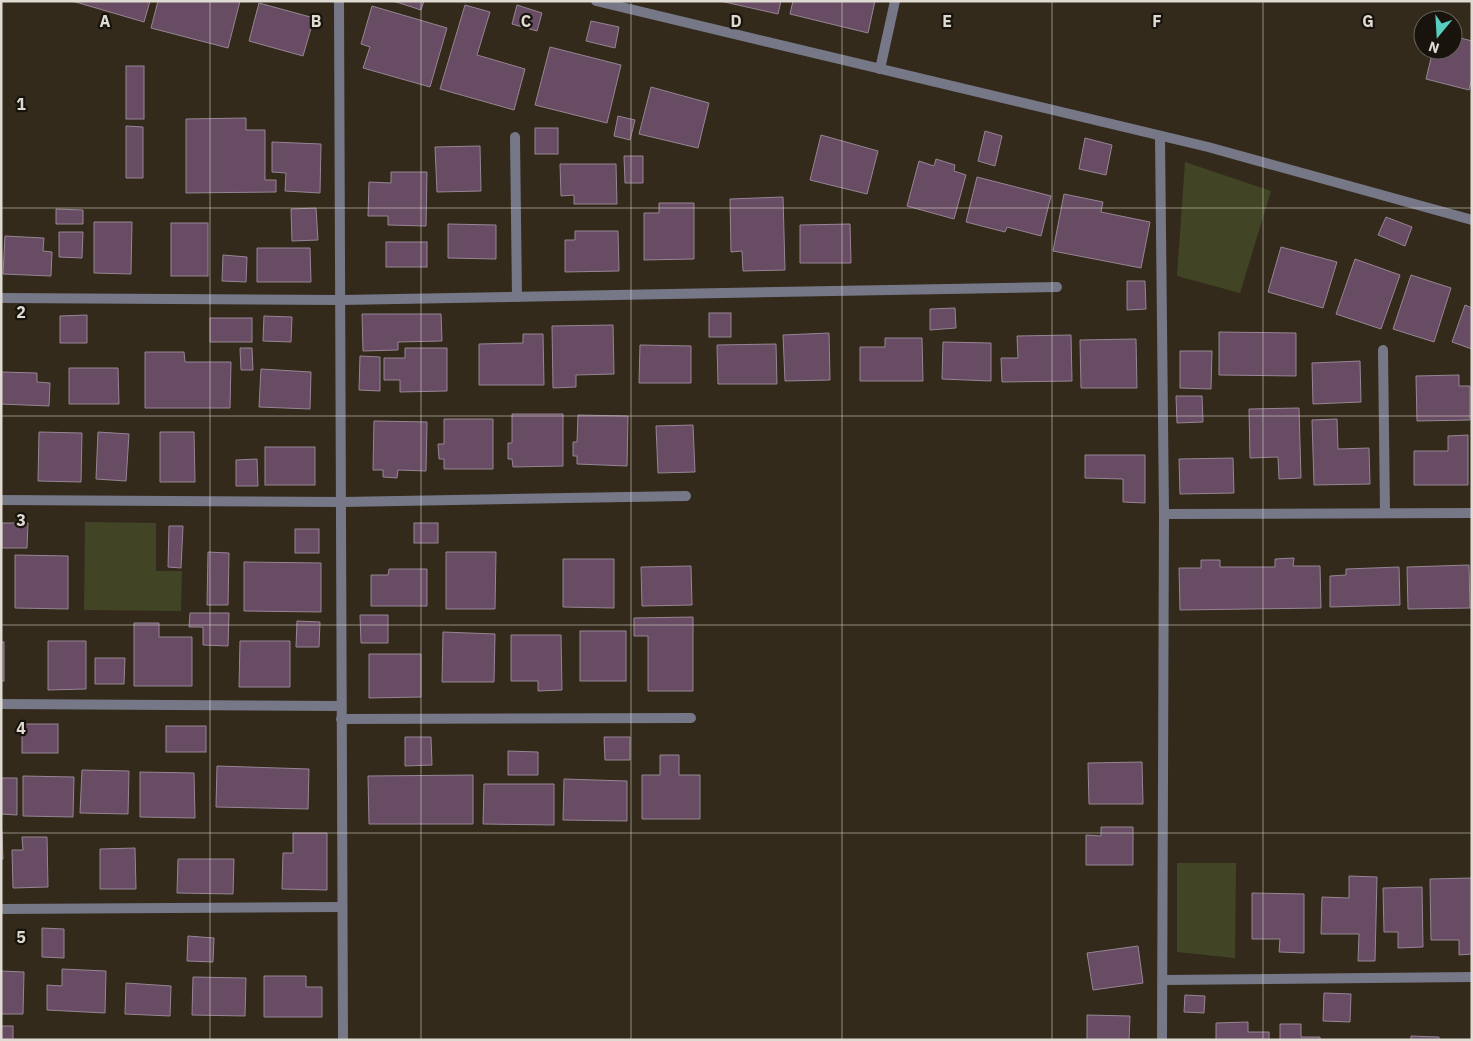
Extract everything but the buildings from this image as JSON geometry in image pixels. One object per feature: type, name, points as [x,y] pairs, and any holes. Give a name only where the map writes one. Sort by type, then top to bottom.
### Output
[{"type":"street","points":[[338,1],[342,502],[341,907],[343,1040]]},
{"type":"street","points":[[596,1],[1208,147],[1472,220]]},
{"type":"street","points":[[641,12],[643,1]]},
{"type":"street","points":[[880,69],[896,1]]},
{"type":"street","points":[[1160,136],[1164,514],[1162,1040]]},
{"type":"street","points":[[515,137],[517,297]]},
{"type":"street","points":[[1,298],[341,300],[1057,287]]},
{"type":"street","points":[[1383,350],[1385,514]]},
{"type":"street","points":[[1,500],[342,502],[686,496]]},
{"type":"street","points":[[1164,514],[1472,513]]},
{"type":"street","points":[[1,704],[341,706]]},
{"type":"street","points":[[341,719],[691,718]]},
{"type":"street","points":[[1,909],[341,907]]},
{"type":"street","points":[[1163,980],[1472,977]]},
{"type":"green space","points":[[1185,162],[1271,191],[1240,293],[1177,276]]},
{"type":"green space","points":[[85,522],[156,523],[156,571],[182,571],[181,611],[84,610]]},
{"type":"green space","points":[[1177,863],[1236,863],[1235,958],[1177,952]]}]
